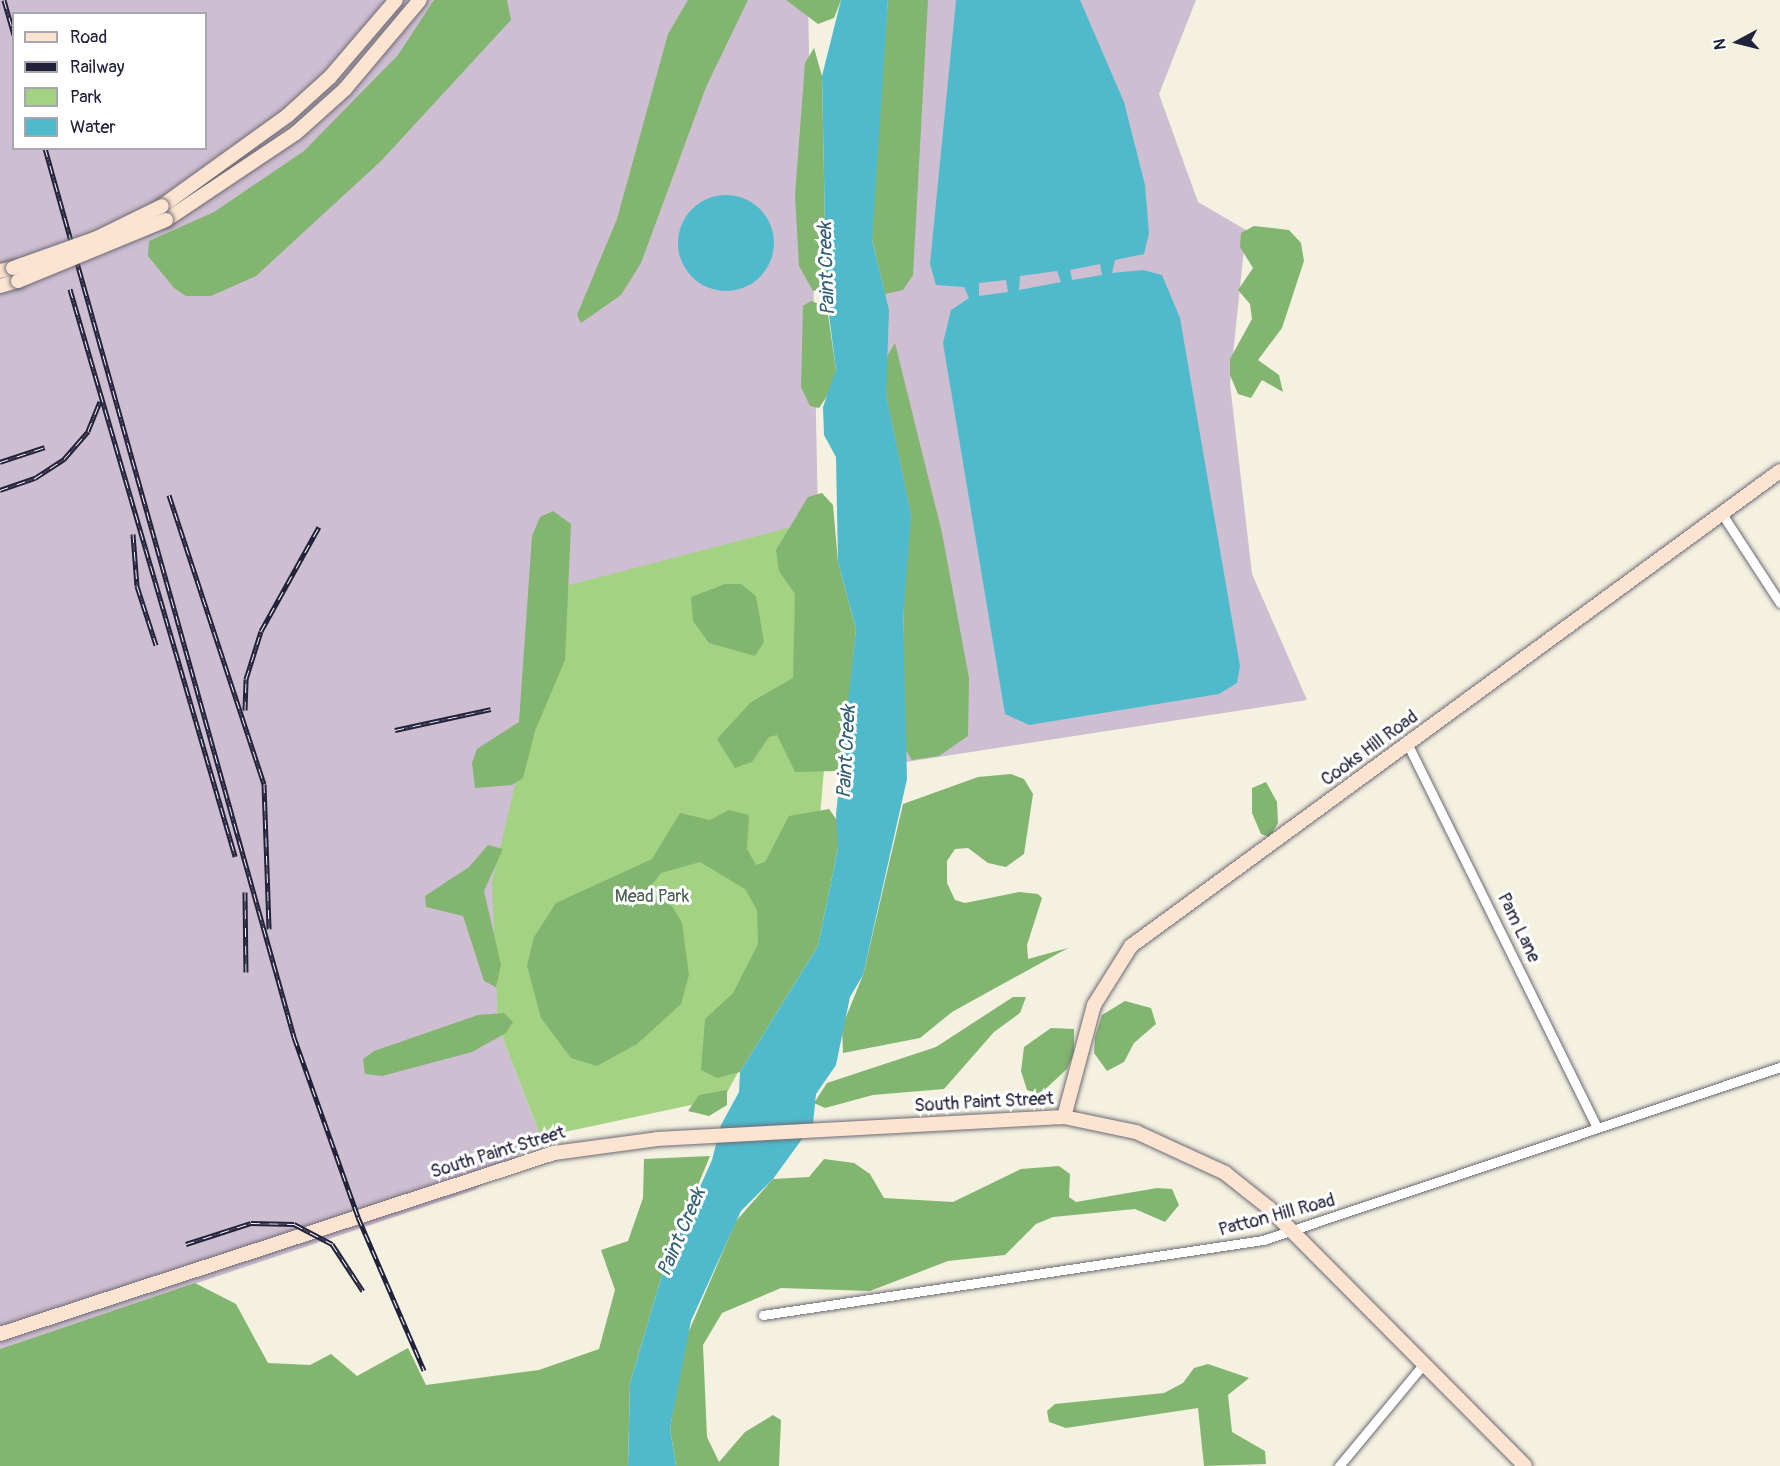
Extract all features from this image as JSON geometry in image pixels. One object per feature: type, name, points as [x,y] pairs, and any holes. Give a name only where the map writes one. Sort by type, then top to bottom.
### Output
[{"type":"main road","points":[[0,286],[10,273],[97,238],[162,206],[288,115],[330,77],[396,0]]},
{"type":"main road","points":[[10,273],[166,220],[296,133],[345,89],[420,0]]},
{"type":"main road","name":"Cooks Hill Road","points":[[1065,1117],[1094,1005],[1131,946],[1780,471]]},
{"type":"main road","name":"South Paint Street","points":[[0,1334],[537,1157],[678,1138],[1065,1117],[1136,1132],[1204,1160],[1291,1231],[1525,1466]]},
{"type":"street","points":[[1722,514],[1780,603]]},
{"type":"street","name":"Pam Lane","points":[[1408,745],[1597,1127]]},
{"type":"street","name":"Patton Hill Road","points":[[763,1315],[1192,1254],[1291,1231],[1780,1067]]},
{"type":"street","points":[[1339,1466],[1423,1365]]},
{"type":"shaded area","points":[[0,0],[808,0],[818,520],[498,1026],[541,1137],[475,1190],[0,1349]]},
{"type":"shaded area","points":[[898,0],[1196,0],[1159,94],[1198,202],[1246,230],[1230,384],[1252,574],[1307,700],[906,762],[879,382]]},
{"type":"green space","points":[[434,0],[507,0],[511,20],[381,161],[256,276],[211,296],[186,296],[174,288],[148,256],[149,241],[214,212],[304,151],[398,55]]},
{"type":"green space","points":[[688,0],[748,0],[706,87],[641,263],[621,295],[581,323],[577,315],[617,219],[668,34]]},
{"type":"green space","points":[[786,0],[841,0],[834,18],[818,24]]},
{"type":"green space","points":[[888,0],[928,0],[913,275],[903,290],[885,294],[872,240],[873,176]]},
{"type":"green space","points":[[814,48],[822,76],[826,276],[821,289],[813,291],[799,266],[795,195],[805,63]]},
{"type":"green space","points":[[1254,226],[1289,230],[1301,243],[1304,261],[1282,328],[1258,360],[1279,375],[1283,392],[1262,380],[1251,398],[1238,394],[1230,375],[1230,359],[1252,319],[1250,304],[1238,290],[1253,268],[1240,247],[1241,233]]},
{"type":"green space","points":[[811,301],[827,307],[836,370],[832,389],[819,408],[810,406],[801,387],[803,306]]},
{"type":"green space","points":[[895,343],[942,533],[969,678],[968,736],[939,756],[912,760],[902,744],[904,572],[911,515],[886,395],[886,358]]},
{"type":"green space","points":[[822,493],[833,505],[838,562],[856,629],[843,765],[836,771],[795,772],[777,735],[769,737],[752,762],[735,768],[717,739],[751,702],[793,678],[795,594],[779,571],[776,550],[808,497]]},
{"type":"green space","points":[[553,511],[571,524],[565,660],[535,731],[523,778],[512,785],[475,788],[472,763],[477,749],[519,722],[532,536],[540,517]]},
{"type":"green space","name":"Mead Park","points":[[818,520],[833,667],[809,942],[724,1098],[541,1137],[498,1026],[492,882],[562,587]]},
{"type":"green space","points":[[725,584],[741,584],[756,596],[764,642],[755,656],[709,643],[693,621],[691,597]]},
{"type":"green space","points":[[1011,774],[1024,779],[1033,794],[1024,854],[1006,867],[988,863],[968,848],[955,849],[947,861],[947,883],[955,900],[965,903],[1019,892],[1038,894],[1042,898],[1027,945],[1028,959],[1068,948],[952,1012],[920,1038],[843,1053],[842,1027],[863,975],[903,804],[978,777]]},
{"type":"green space","points":[[1266,782],[1277,802],[1278,823],[1270,837],[1261,834],[1252,813],[1252,788]]},
{"type":"green space","points":[[829,809],[839,823],[838,848],[818,946],[740,1072],[717,1078],[701,1070],[705,1019],[733,993],[758,944],[757,910],[745,889],[700,862],[661,873],[648,890],[673,907],[682,923],[689,975],[681,1004],[637,1044],[597,1066],[571,1058],[541,1018],[527,966],[534,937],[556,903],[652,859],[680,813],[710,820],[729,810],[749,815],[747,849],[756,865],[765,862],[789,816]]},
{"type":"green space","points":[[488,845],[503,849],[484,891],[501,965],[496,987],[484,981],[463,916],[426,907],[425,896],[469,867]]},
{"type":"green space","points":[[1013,997],[1026,997],[1020,1013],[994,1032],[944,1089],[873,1095],[825,1108],[814,1103],[827,1083],[936,1047]]},
{"type":"green space","points":[[1125,1001],[1151,1008],[1156,1024],[1134,1043],[1124,1062],[1107,1071],[1094,1053],[1095,1037],[1102,1015]]},
{"type":"green space","points":[[504,1013],[513,1022],[506,1033],[472,1052],[382,1076],[365,1074],[363,1059],[374,1051],[478,1015]]},
{"type":"green space","points":[[1051,1028],[1074,1029],[1074,1053],[1067,1069],[1040,1094],[1027,1090],[1021,1071],[1024,1047]]},
{"type":"green space","points":[[727,1090],[727,1105],[709,1116],[688,1111],[699,1095]]},
{"type":"green space","points":[[710,1156],[665,1265],[630,1383],[628,1466],[0,1466],[0,1349],[195,1283],[236,1304],[268,1363],[310,1365],[331,1354],[357,1376],[408,1348],[426,1385],[539,1370],[599,1349],[615,1290],[601,1250],[628,1241],[643,1198],[644,1159]]},
{"type":"green space","points":[[824,1159],[854,1163],[870,1174],[884,1198],[953,1202],[1021,1169],[1059,1166],[1070,1174],[1069,1197],[1076,1202],[1157,1188],[1172,1189],[1179,1205],[1165,1222],[1135,1209],[1053,1217],[1036,1224],[1005,1255],[948,1261],[870,1291],[781,1288],[722,1313],[703,1345],[707,1437],[719,1462],[745,1432],[773,1415],[781,1420],[779,1466],[676,1466],[670,1428],[686,1338],[736,1221],[773,1179],[809,1177]]},
{"type":"green space","points":[[1208,1364],[1249,1378],[1228,1395],[1232,1432],[1265,1451],[1266,1464],[1204,1466],[1198,1408],[1066,1428],[1049,1422],[1047,1411],[1055,1404],[1164,1393],[1183,1383],[1194,1368]]},
{"type":"water","name":"Paint Creek","points":[[841,0],[888,0],[872,240],[889,310],[886,395],[911,515],[903,619],[907,779],[863,975],[850,997],[836,1065],[816,1094],[813,1124],[773,1179],[741,1211],[691,1321],[670,1428],[676,1466],[628,1466],[630,1383],[665,1265],[712,1160],[721,1125],[739,1092],[740,1072],[818,946],[838,848],[836,814],[856,629],[838,562],[836,457],[824,435],[823,407],[836,370],[829,315],[820,301],[826,276],[822,76]]},
{"type":"water","points":[[956,0],[1080,0],[1124,102],[1145,185],[1149,233],[1144,254],[1115,260],[1112,273],[1143,270],[1162,275],[1180,318],[1240,666],[1237,683],[1219,694],[1029,725],[1005,714],[943,343],[951,310],[969,298],[964,287],[936,285],[930,264]],"holes":[[[1100,264],[1102,275],[1072,280],[1070,270]],[[1057,271],[1061,282],[1019,290],[1020,276]],[[1006,280],[1008,292],[979,296],[979,283]]]},
{"type":"water","points":[[717,195],[735,195],[753,203],[766,216],[774,234],[771,262],[753,283],[735,291],[717,291],[699,283],[686,270],[678,252],[678,234],[686,216],[699,203]]},
{"type":"railway","points":[[4,0],[12,28]]},
{"type":"railway","points":[[46,150],[294,1037],[358,1217],[424,1370]]},
{"type":"railway","points":[[70,289],[235,856]]},
{"type":"railway","points":[[0,490],[35,478],[64,459],[88,431],[100,401]]},
{"type":"railway","points":[[0,462],[45,447]]},
{"type":"railway","points":[[169,495],[264,784],[269,929]]},
{"type":"railway","points":[[245,710],[246,679],[261,631],[319,527]]},
{"type":"railway","points":[[133,534],[137,586],[156,645]]},
{"type":"railway","points":[[395,730],[491,709]]},
{"type":"railway","points":[[245,892],[246,972]]},
{"type":"railway","points":[[186,1244],[251,1223],[294,1224],[332,1244],[363,1291]]}]
